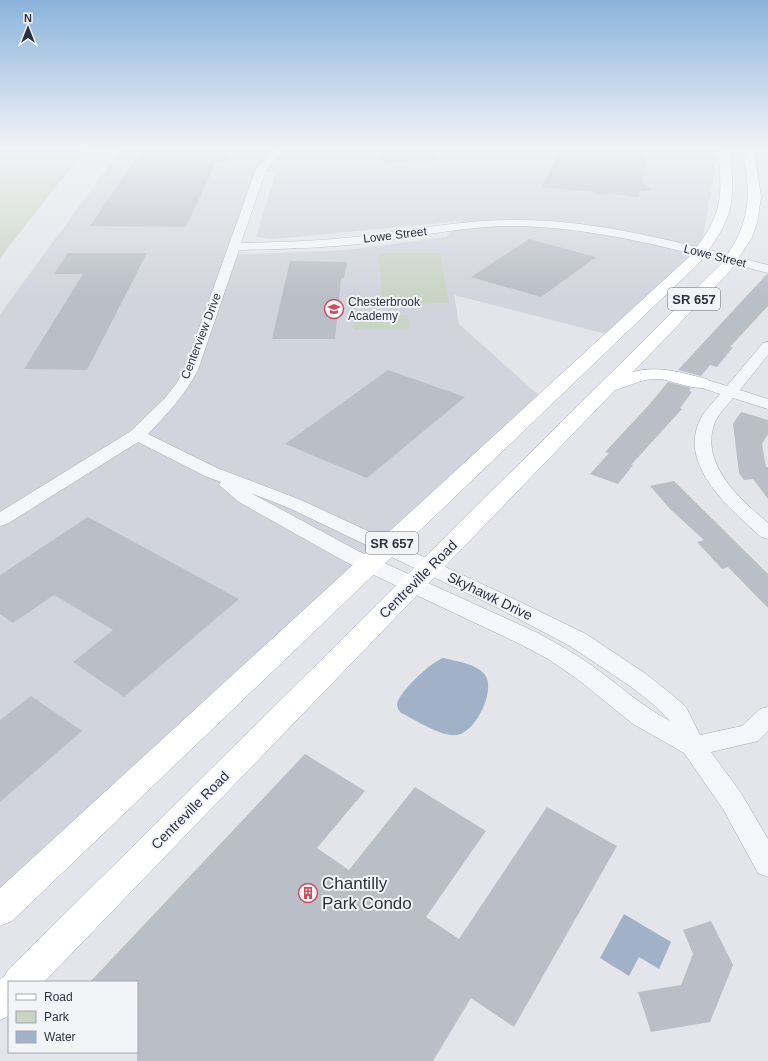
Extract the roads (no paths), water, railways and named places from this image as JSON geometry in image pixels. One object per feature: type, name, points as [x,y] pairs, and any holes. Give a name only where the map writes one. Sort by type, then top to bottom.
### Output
[{"type":"main road","name":"SR 657","points":[[0,910],[588,361],[700,252],[716,230],[725,210],[727,197]]},
{"type":"main road","name":"Centreville Road","points":[[21,981],[657,338],[731,260],[748,232],[755,206],[755,197]]},
{"type":"main road","points":[[657,338],[656,357],[658,362],[673,372],[701,383]]},
{"type":"main road","points":[[604,390],[624,380],[646,374],[661,374],[701,383]]},
{"type":"main road","points":[[0,1002],[8,994]]},
{"type":"street","name":"Centerview Drive","points":[[0,520],[137,435],[171,401],[183,385],[191,370],[251,197]]},
{"type":"street","name":"Lowe Street","points":[[234,247],[327,243],[370,239],[470,225],[514,223],[560,225],[600,230],[768,269]]},
{"type":"street","points":[[768,346],[709,418],[704,430],[703,442],[705,454],[716,479],[723,489],[744,512],[768,533]]},
{"type":"street","points":[[701,383],[768,404]]},
{"type":"street","name":"Skyhawk Drive","points":[[137,435],[210,472],[295,504],[388,547],[421,576],[556,653],[584,672],[641,717],[693,746],[732,801],[768,864]]},
{"type":"street","name":"Skyhawk Drive","points":[[210,472],[245,498],[369,565],[421,576]]},
{"type":"street","points":[[693,746],[749,734],[768,716]]},
{"type":"water","points":[[443,658],[477,668],[485,675],[488,682],[486,700],[477,719],[464,732],[457,735],[436,731],[401,713],[397,705],[403,692],[409,685],[431,665]]},
{"type":"water","points":[[624,914],[671,942],[659,969],[639,957],[629,976],[600,958]]},
{"type":"place","name":"Chesterbrook Academy","points":[[334,309]]},
{"type":"place","name":"Chantilly Park Condo","points":[[308,893]]}]
